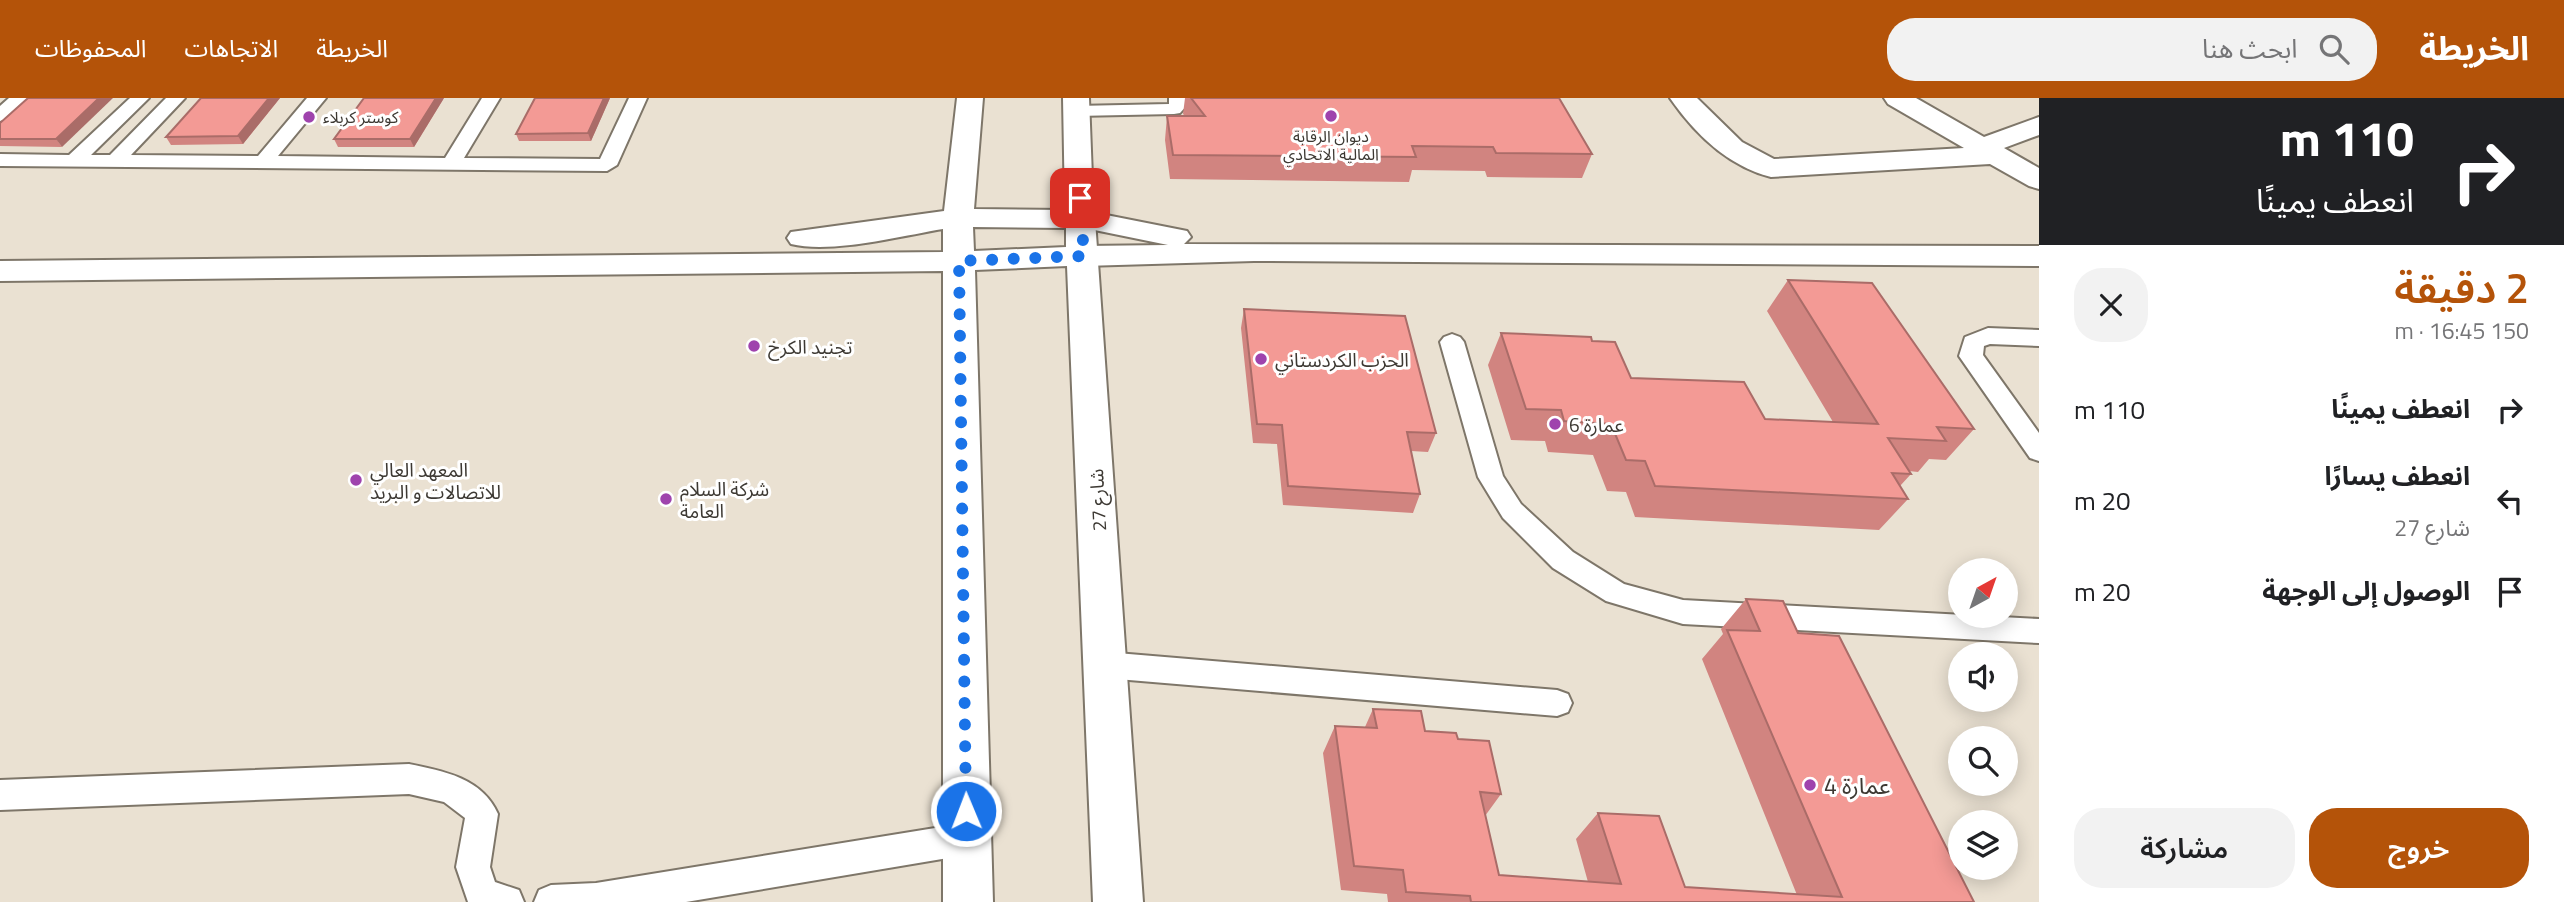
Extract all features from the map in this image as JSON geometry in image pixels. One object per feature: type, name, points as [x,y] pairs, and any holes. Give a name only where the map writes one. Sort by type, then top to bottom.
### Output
[{"type":"street","points":[[968,902],[958,218],[970,98]]},
{"type":"street","points":[[1683,98],[1726,146],[1748,160],[1771,167],[1986,152],[2039,125]]},
{"type":"street","points":[[1897,98],[1986,152],[2039,180]]},
{"type":"street","name":"شارع 27","points":[[1076,104],[1118,902]]},
{"type":"street","points":[[0,248],[833,237],[958,218],[1083,237],[1254,252],[2039,256]]},
{"type":"street","points":[[0,271],[959,261],[1083,237]]},
{"type":"lane","points":[[0,116],[20,98]]},
{"type":"lane","points":[[75,161],[140,98]]},
{"type":"lane","points":[[115,161],[176,98]]},
{"type":"lane","points":[[263,162],[317,98]]},
{"type":"lane","points":[[451,163],[491,98]]},
{"type":"lane","points":[[0,160],[607,165],[638,98]]},
{"type":"lane","points":[[1076,104],[1174,109],[1180,103],[1178,98]]},
{"type":"lane","points":[[2039,338],[1988,337],[1973,342],[1971,356],[2039,452]]},
{"type":"lane","points":[[1452,342],[1491,477],[1512,511],[1563,560],[1616,593],[1683,612],[2039,631]]},
{"type":"lane","points":[[1105,665],[1557,703]]},
{"type":"lane","points":[[0,795],[410,779],[453,788],[471,799],[482,814],[473,867],[483,897],[507,902]]},
{"type":"lane","points":[[551,902],[596,900],[966,839]]},
{"type":"building","points":[[28,98],[99,98],[56,139],[0,139],[0,123]]},
{"type":"building","points":[[201,98],[269,98],[238,136],[166,137]]},
{"type":"building","points":[[364,98],[436,98],[410,139],[334,139]]},
{"type":"building","points":[[535,98],[604,98],[588,133],[516,134]]},
{"type":"building","points":[[1191,98],[1559,98],[1592,154],[1496,153],[1493,147],[1412,146],[1416,157],[1173,155],[1167,116],[1205,116]]},
{"type":"building","points":[[1788,280],[1872,283],[1974,429],[1937,427],[1946,441],[1888,438],[1911,474],[1892,473],[1908,499],[1655,486],[1645,461],[1626,460],[1611,424],[1564,421],[1561,410],[1526,409],[1501,333],[1591,337],[1592,341],[1615,342],[1631,378],[1744,382],[1765,419],[1878,424]]},
{"type":"building","points":[[1244,309],[1405,316],[1436,433],[1407,432],[1420,494],[1288,486],[1282,425],[1257,424]]},
{"type":"building","points":[[1746,599],[1783,601],[1798,633],[1839,636],[1948,851],[1948,880],[1963,880],[1974,902],[1471,902],[1470,896],[1406,892],[1403,870],[1354,866],[1335,726],[1377,728],[1373,709],[1421,711],[1425,731],[1456,733],[1458,739],[1489,741],[1501,794],[1480,792],[1499,875],[1621,884],[1598,813],[1659,816],[1685,887],[1842,897],[1727,630],[1760,631]]},
{"type":"place","name":"ديوان الرقابة المالية الاتحادي","points":[[1331,116]]},
{"type":"place","name":"كوستر كربلاء","points":[[309,117]]},
{"type":"place","name":"تجنيد الكرخ","points":[[754,346]]},
{"type":"place","name":"الحزب الكردستاني","points":[[1261,359]]},
{"type":"place","name":"عمارة 6","points":[[1555,424]]},
{"type":"place","name":"المعهد العالي للاتصالات و البريد","points":[[356,480]]},
{"type":"place","name":"شركة السلام العامة","points":[[666,499]]},
{"type":"place","name":"عمارة 4","points":[[1810,785]]},
{"type":"route","points":[[966,811],[959,261],[1084,256],[1080,198]]}]
